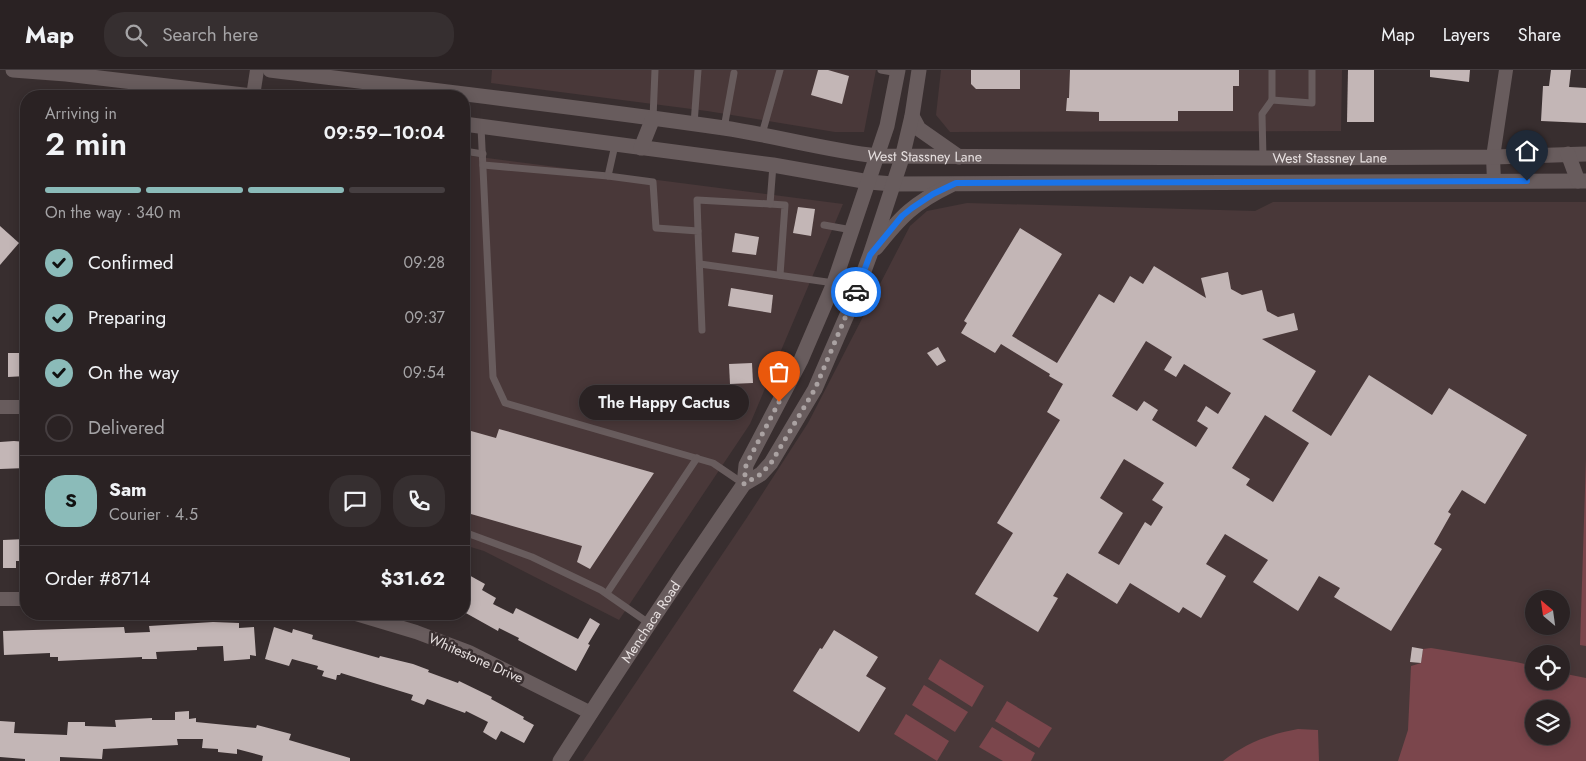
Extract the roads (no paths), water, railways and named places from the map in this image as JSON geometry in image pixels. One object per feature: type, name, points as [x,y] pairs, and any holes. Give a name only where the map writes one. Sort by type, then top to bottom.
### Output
[{"type":"main road","points":[[13,70],[76,75],[202,90]]},
{"type":"main road","name":"West Stassney Lane","points":[[270,70],[421,90]]},
{"type":"main road","name":"Menchaca Road","points":[[560,761],[669,593],[744,484],[761,474],[771,463],[815,389],[870,255],[902,158],[912,116],[919,70]]},
{"type":"main road","name":"Menchaca Road","points":[[744,484],[746,465],[801,360],[834,283],[887,126],[898,72]]},
{"type":"main road","name":"West Stassney Lane","points":[[470,96],[724,128],[853,153],[902,158],[1493,157],[1586,154]]},
{"type":"main road","points":[[912,116],[919,130],[959,157]]},
{"type":"main road","points":[[641,148],[653,118]]},
{"type":"main road","name":"West Stassney Lane","points":[[470,125],[773,165],[868,182],[893,184],[1582,181]]},
{"type":"main road","points":[[1568,154],[1582,181]]},
{"type":"main road","points":[[1257,181],[1263,158]]},
{"type":"main road","points":[[870,255],[892,228],[912,208],[933,194],[956,183]]},
{"type":"street","points":[[254,90],[257,70]]},
{"type":"street","points":[[1494,181],[1493,157],[1506,70]]},
{"type":"street","points":[[0,407],[20,407]]},
{"type":"street","points":[[0,599],[20,598]]},
{"type":"street","name":"Whitestone Drive","points":[[376,620],[416,632],[469,652],[591,712]]},
{"type":"lane","points":[[653,118],[655,70]]},
{"type":"lane","points":[[694,124],[698,70]]},
{"type":"lane","points":[[762,134],[780,70]]},
{"type":"lane","points":[[881,70],[898,72]]},
{"type":"lane","points":[[1263,158],[1262,114],[1272,100],[1272,70]]},
{"type":"lane","points":[[1272,100],[1312,103],[1312,70]]},
{"type":"lane","points":[[724,128],[734,73]]},
{"type":"lane","points":[[482,127],[493,377],[505,403],[714,463],[744,484]]},
{"type":"lane","points":[[608,176],[615,144]]},
{"type":"lane","points":[[470,152],[483,154]]},
{"type":"lane","points":[[483,165],[653,182],[656,228],[698,230]]},
{"type":"lane","points":[[770,204],[773,165]]},
{"type":"lane","points":[[702,330],[697,200],[785,206],[780,274]]},
{"type":"lane","points":[[824,225],[852,230]]},
{"type":"lane","points":[[700,264],[834,283]]},
{"type":"lane","points":[[607,594],[697,458]]},
{"type":"lane","points":[[470,534],[532,556],[607,594],[650,624]]},
{"type":"place","name":"The Happy Cactus","points":[[779,402]]}]
